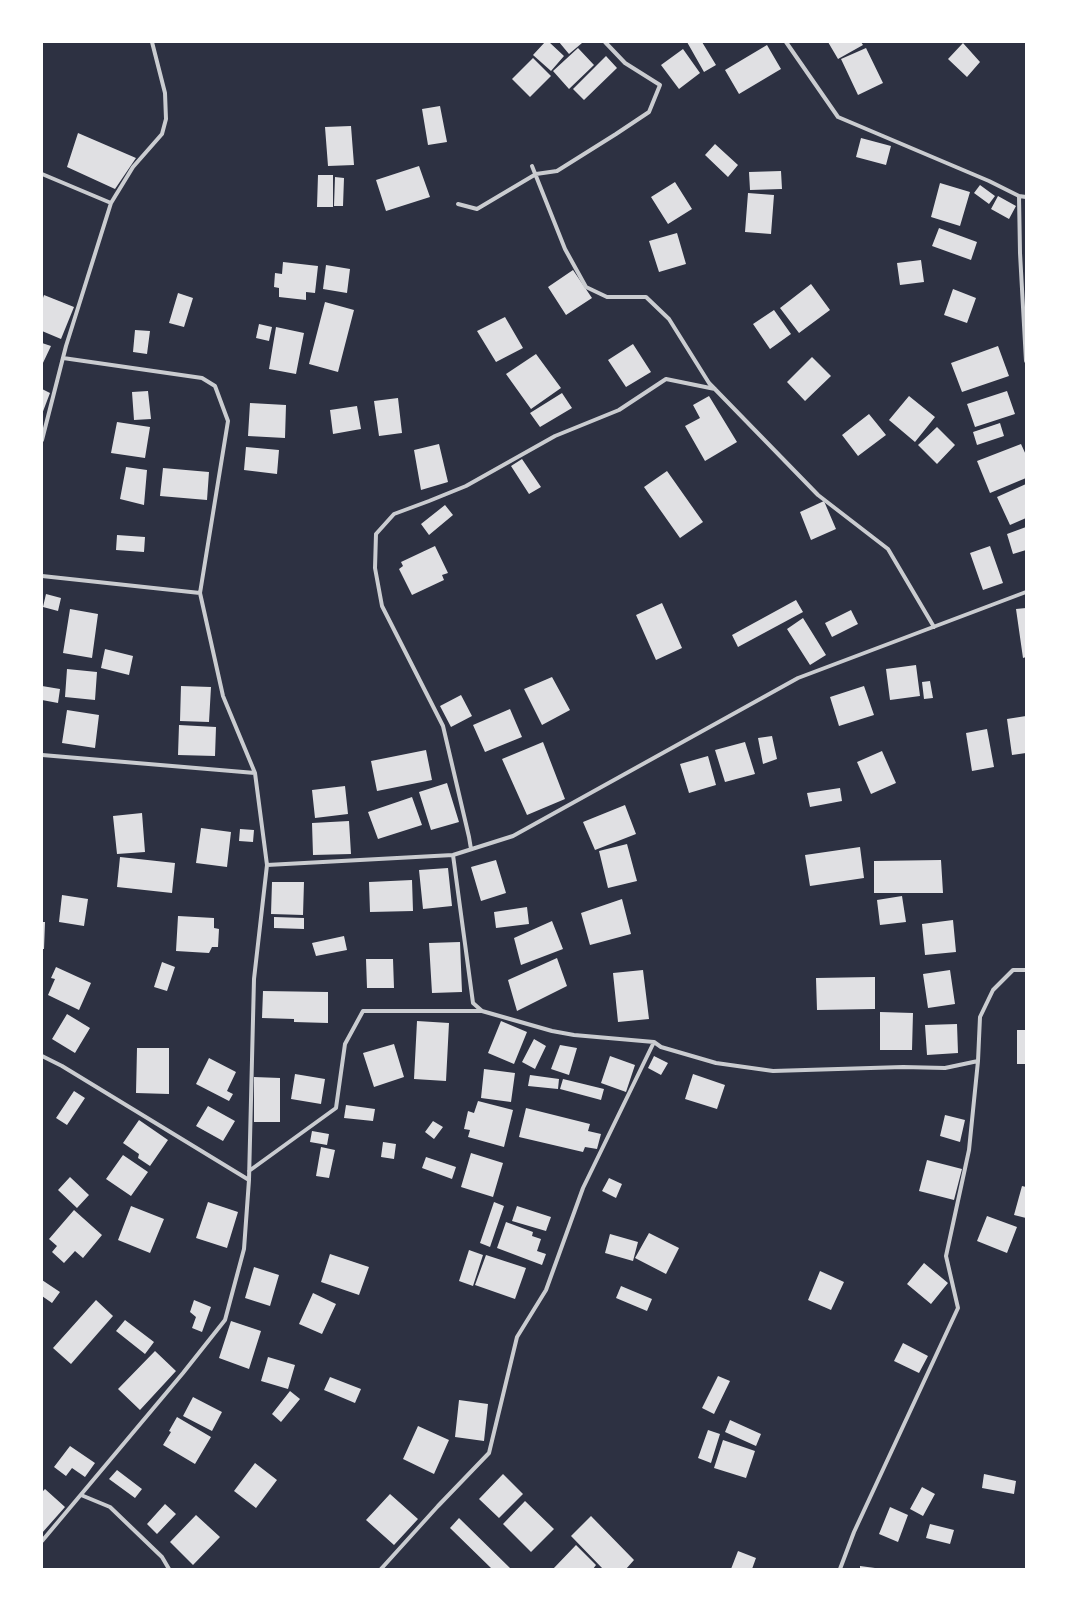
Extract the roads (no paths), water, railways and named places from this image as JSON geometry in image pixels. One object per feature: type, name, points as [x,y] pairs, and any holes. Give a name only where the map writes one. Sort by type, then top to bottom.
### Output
[{"type":"street","points":[[42,440],[63,358],[111,203],[133,167],[162,134],[166,119],[165,93],[152,42]]},
{"type":"street","points":[[458,204],[477,209],[536,174],[557,172],[649,112],[660,85],[625,63],[605,42]]},
{"type":"street","points":[[786,42],[838,117],[989,181],[1019,196],[1026,197]]},
{"type":"street","points":[[532,166],[565,249],[586,286],[607,297],[646,296],[669,319],[709,383],[818,495],[888,549],[934,627]]},
{"type":"street","points":[[42,174],[111,203]]},
{"type":"street","points":[[1019,196],[1020,253],[1026,361]]},
{"type":"street","points":[[42,1541],[225,1320],[244,1249],[249,1180],[254,979],[267,864],[255,773],[223,696],[200,593],[228,421],[215,386],[202,378],[63,358]]},
{"type":"street","points":[[471,849],[470,837],[443,726],[382,606],[375,568],[376,534],[394,514],[466,486],[555,436],[619,410],[666,379],[715,388]]},
{"type":"street","points":[[42,576],[200,593]]},
{"type":"street","points":[[267,864],[453,855],[512,836],[798,678],[1026,592]]},
{"type":"street","points":[[42,755],[255,773]]},
{"type":"street","points":[[453,855],[473,1003],[482,1011]]},
{"type":"street","points":[[840,1569],[854,1532],[958,1308],[946,1256],[969,1150],[978,1061],[980,1017],[993,990],[1013,970],[1026,970]]},
{"type":"street","points":[[249,1170],[336,1108],[345,1044],[363,1011],[482,1011],[552,1031],[574,1035],[654,1042],[660,1047],[716,1063],[773,1071],[903,1067],[945,1068],[978,1061]]},
{"type":"street","points":[[381,1569],[489,1453],[517,1337],[546,1290],[583,1188],[654,1042]]},
{"type":"street","points":[[42,1056],[69,1070],[249,1180]]},
{"type":"street","points":[[81,1495],[110,1507],[162,1557],[169,1569]]}]
